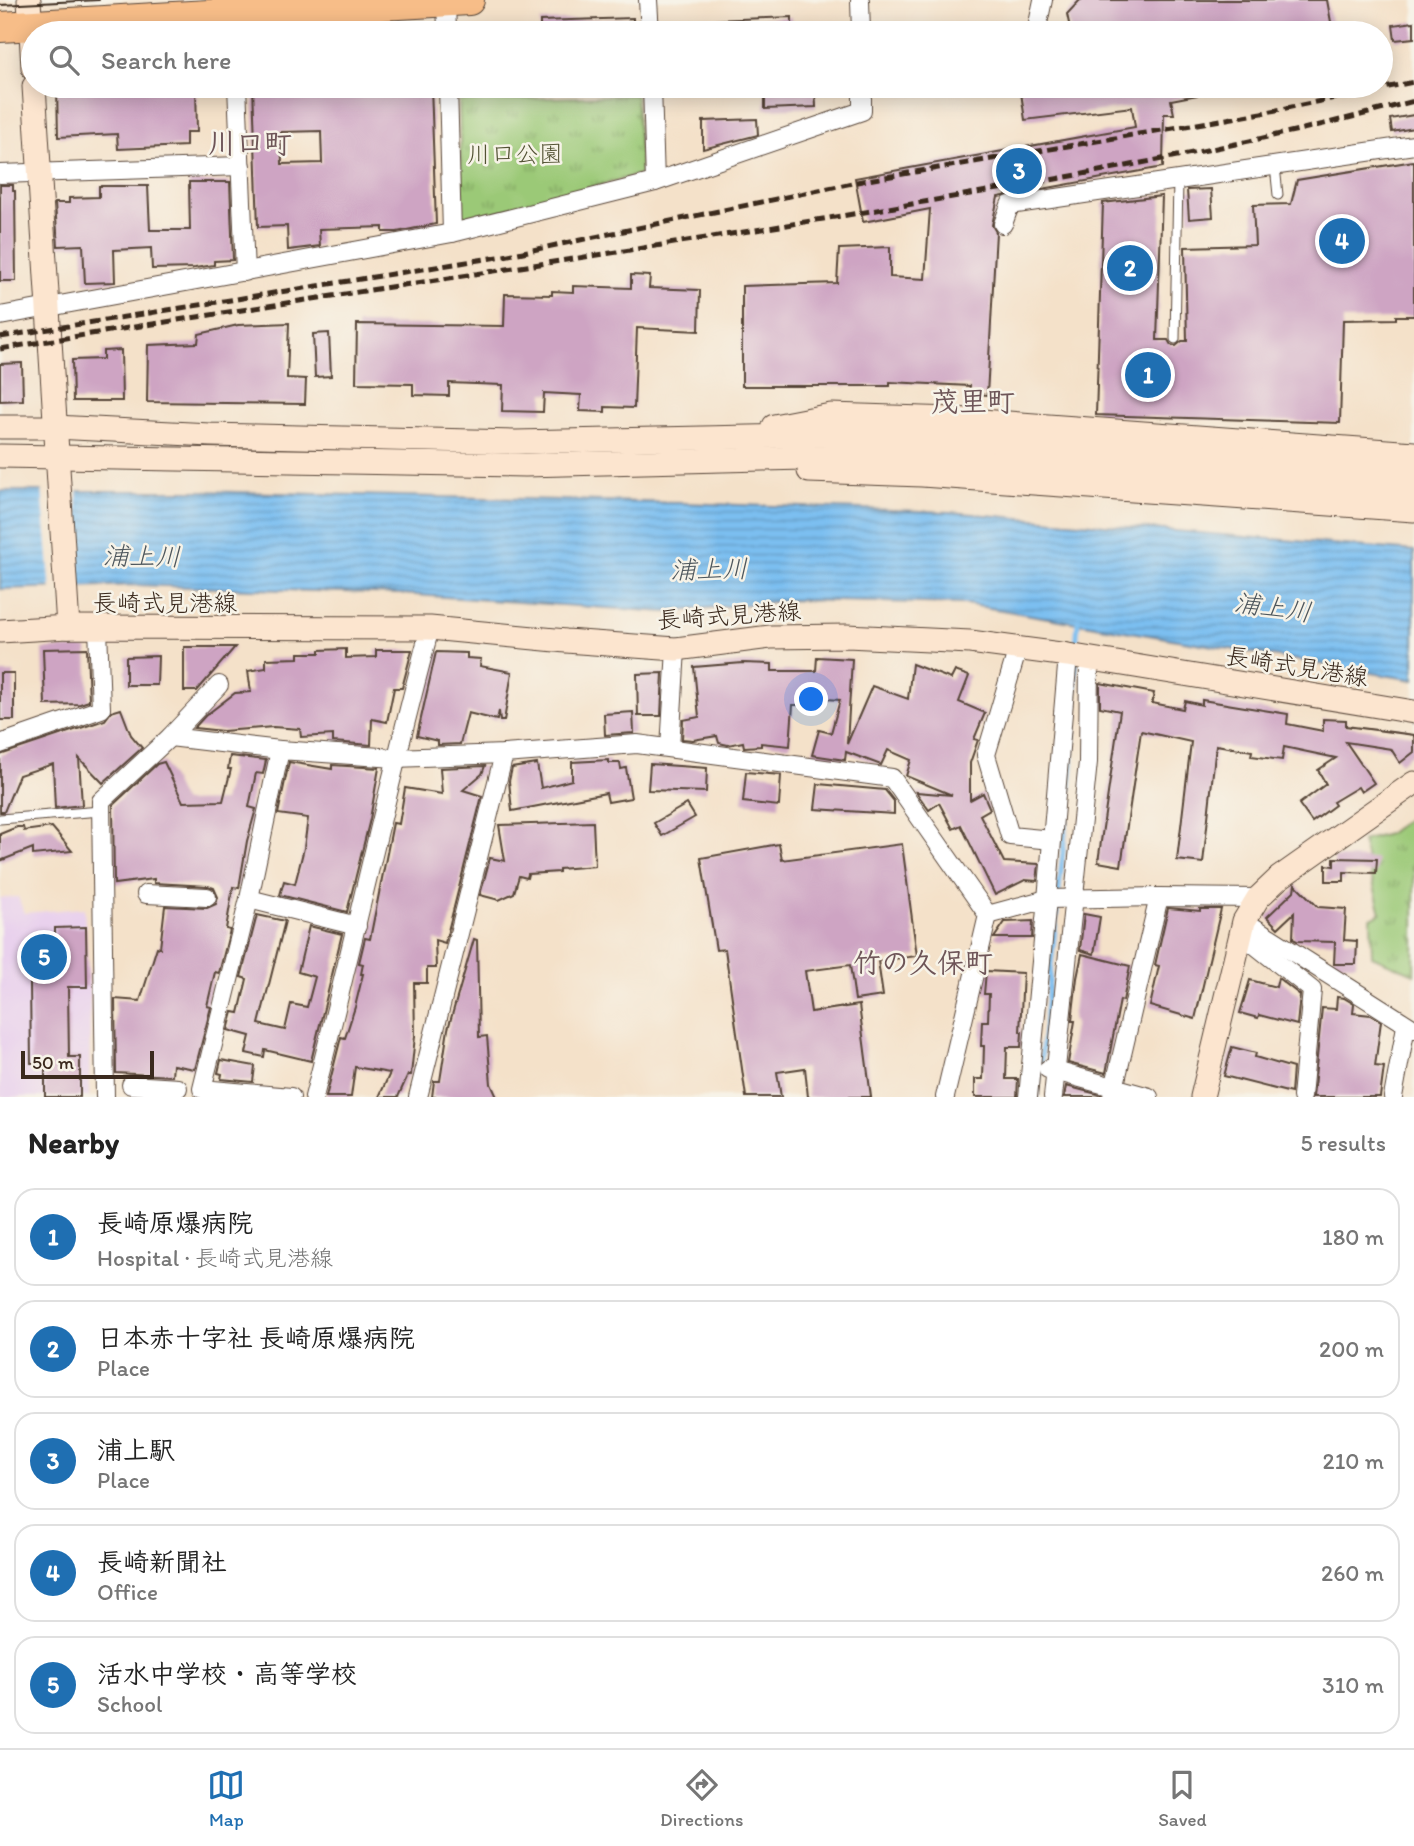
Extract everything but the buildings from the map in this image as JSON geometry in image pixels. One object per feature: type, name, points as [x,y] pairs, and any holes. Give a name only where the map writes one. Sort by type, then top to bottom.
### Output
[{"type":"highway","points":[[0,27],[30,12],[234,16],[454,0]]},
{"type":"main road","points":[[35,98],[68,616]]},
{"type":"main road","points":[[0,456],[58,466],[152,460],[526,465],[628,452],[831,415],[954,419],[1414,453]]},
{"type":"main road","points":[[0,427],[403,440],[628,452],[733,460],[813,471],[922,475],[1414,510]]},
{"type":"main road","points":[[719,436],[835,435],[909,438],[1414,493]]},
{"type":"main road","points":[[733,460],[887,456],[1414,471]]},
{"type":"main road","name":"長崎式見港線","points":[[0,631],[68,616],[98,628],[430,628],[677,649],[770,637],[846,636],[970,642],[1079,657],[1414,712]]},
{"type":"main road","points":[[1202,1097],[1242,927],[1258,898],[1279,878],[1414,783]]},
{"type":"street","points":[[450,21],[454,0]]},
{"type":"street","points":[[648,0],[649,21]]},
{"type":"street","points":[[860,0],[861,21]]},
{"type":"street","points":[[1039,21],[1043,0]]},
{"type":"street","points":[[237,98],[245,272]]},
{"type":"street","points":[[448,98],[452,233]]},
{"type":"street","points":[[652,98],[655,182]]},
{"type":"street","points":[[0,316],[452,233],[655,182],[862,111],[862,98]]},
{"type":"street","points":[[1003,224],[1010,205],[1414,145]]},
{"type":"street","points":[[0,174],[240,166]]},
{"type":"street","points":[[0,744],[101,709],[98,628]]},
{"type":"street","points":[[314,1097],[395,758],[430,628]]},
{"type":"street","points":[[1018,648],[986,755],[1010,836],[1052,840]]},
{"type":"street","points":[[670,748],[677,649]]},
{"type":"street","points":[[1028,1097],[1052,840],[1079,657]]},
{"type":"street","points":[[1053,1097],[1088,762],[1079,657]]},
{"type":"street","points":[[105,1097],[101,801],[170,737],[219,685]]},
{"type":"street","points":[[170,737],[280,750],[395,758],[504,754],[637,744],[892,778],[988,915],[945,1097]]},
{"type":"street","points":[[280,750],[249,899],[202,1088],[291,1097]]},
{"type":"street","points":[[418,1097],[504,754]]},
{"type":"street","points":[[146,894],[208,897]]},
{"type":"street","points":[[1114,1092],[1159,897]]},
{"type":"street","points":[[988,915],[1047,899],[1258,898]]},
{"type":"street","points":[[249,899],[357,926]]},
{"type":"street","points":[[1242,927],[1410,1028],[1393,1097]]},
{"type":"street","points":[[1242,927],[1312,990],[1302,1097]]},
{"type":"street","points":[[1031,1065],[1114,1092],[1149,1097]]},
{"type":"street","points":[[131,1085],[178,1088]]},
{"type":"lane","points":[[1275,166],[1278,195]]},
{"type":"lane","points":[[1175,339],[1178,180]]},
{"type":"lane","points":[[0,819],[101,811]]},
{"type":"shaded area","points":[[18,897],[24,913],[84,908],[90,1000],[89,1097],[0,1097],[0,898]]},
{"type":"green space","name":"川口公園","points":[[636,98],[641,174],[462,223],[459,101]]},
{"type":"green space","points":[[1414,814],[1414,974],[1372,956],[1371,918],[1381,913],[1362,841],[1388,834]]},
{"type":"water","name":"浦上川","points":[[0,491],[196,491],[949,512],[1414,551],[1414,680],[966,604],[792,600],[666,612],[402,594],[136,585],[0,589]]},
{"type":"pier","points":[[42,488],[77,488],[80,590],[51,591]]},
{"type":"waterway","points":[[1076,651],[1078,619]]},
{"type":"waterway","points":[[1037,1097],[1072,767],[1076,661]]},
{"type":"tram line","points":[[0,5],[99,0]]},
{"type":"railway","points":[[1393,86],[1414,82]]},
{"type":"railway","points":[[0,337],[504,256],[862,181],[1336,98]]},
{"type":"railway","points":[[0,349],[798,223],[1102,171],[1290,132],[1414,101]]},
{"type":"place","name":"浦上駅","points":[[1019,171]]},
{"type":"place","name":"長崎新聞社","points":[[1342,241]]},
{"type":"place","name":"日本赤十字社 長崎原爆病院","points":[[1130,268]]},
{"type":"place","name":"長崎原爆病院","points":[[1148,375]]},
{"type":"place","name":"活水中学校・高等学校","points":[[44,957]]},
{"type":"district","name":"川口町","points":[[250,143]]},
{"type":"district","name":"茂里町","points":[[973,401]]},
{"type":"district","name":"竹の久保町","points":[[923,962]]}]
